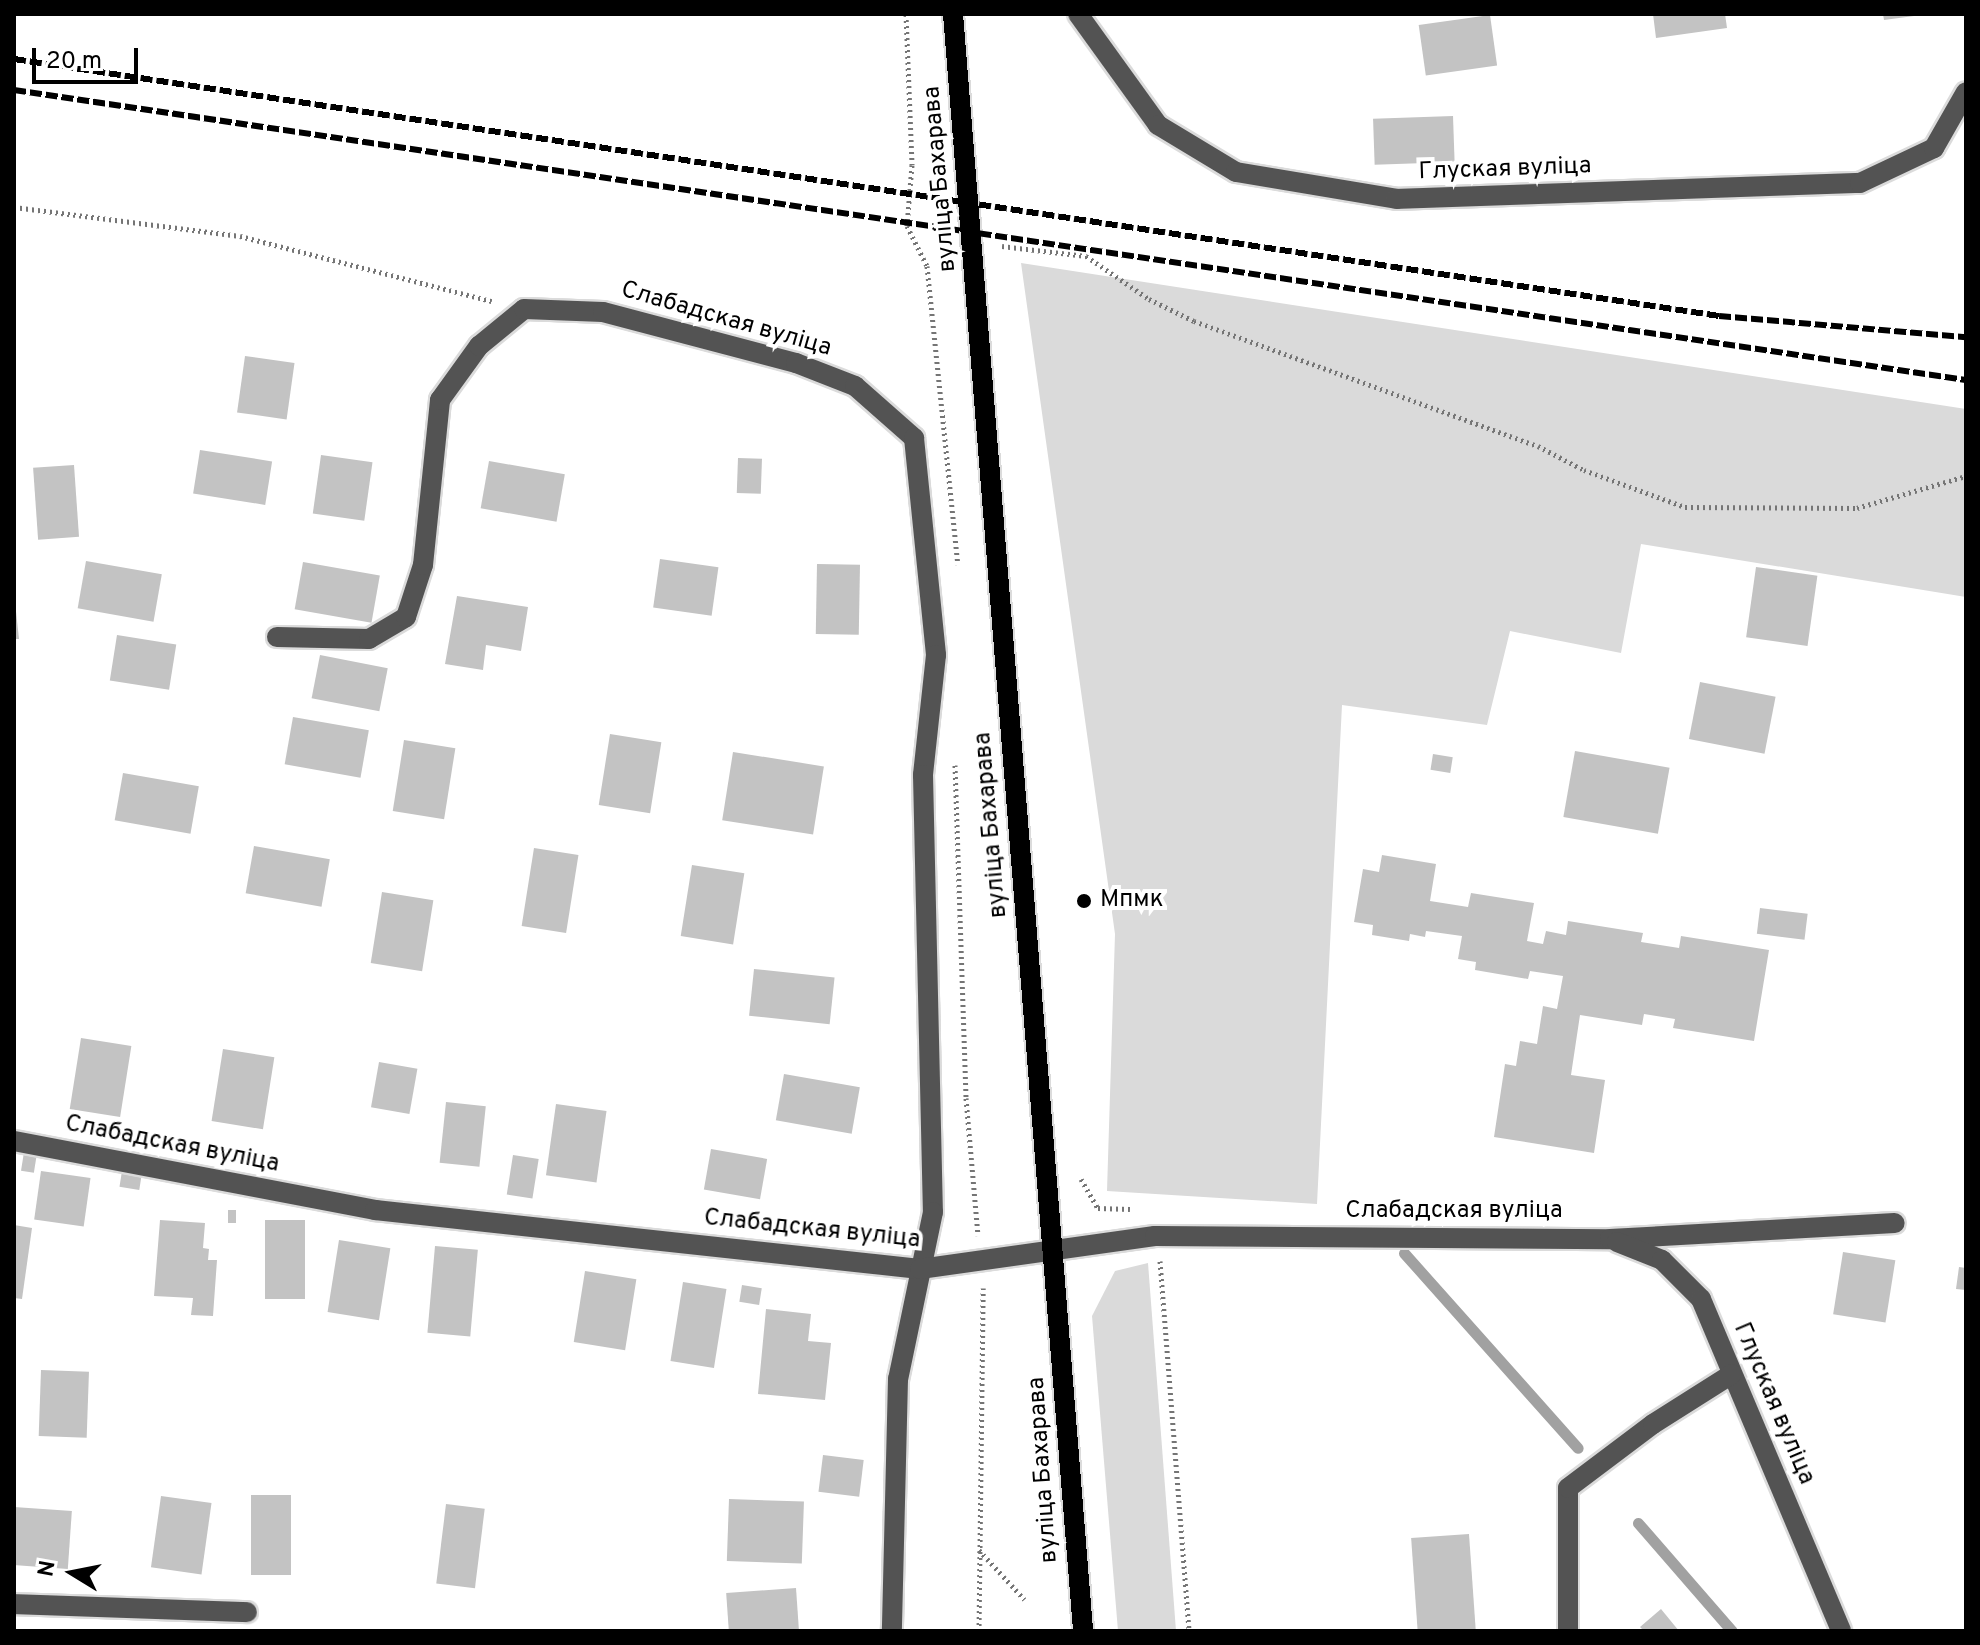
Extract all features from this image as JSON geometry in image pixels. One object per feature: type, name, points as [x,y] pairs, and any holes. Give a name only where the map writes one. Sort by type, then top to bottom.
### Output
[{"type":"main road","name":"вуліца Бахарава","points":[[953,14],[1083,1631]]},
{"type":"street","name":"Глуская вуліца","points":[[1078,14],[1158,125],[1236,172],[1397,199],[1860,183],[1934,148],[1966,92]]},
{"type":"street","name":"Слабадская вуліца","points":[[524,309],[603,312],[796,363],[855,386],[914,438],[936,655],[923,775],[933,1212],[898,1379],[892,1631]]},
{"type":"street","points":[[277,637],[369,639],[406,617],[423,565],[440,400],[479,346],[524,309]]},
{"type":"street","name":"Слабадская вуліца","points":[[14,1141],[375,1210],[920,1269],[1155,1236],[1610,1239],[1895,1223]]},
{"type":"street","name":"Глуская вуліца","points":[[1610,1239],[1662,1260],[1701,1299],[1841,1631]]},
{"type":"street","points":[[1568,1631],[1568,1488],[1653,1424],[1732,1374]]},
{"type":"street","points":[[14,1604],[247,1612]]},
{"type":"path","points":[[906,14],[912,165],[907,226],[927,266],[959,577]]},
{"type":"path","points":[[14,207],[240,236],[524,309]]},
{"type":"path","points":[[1002,246],[1086,256],[1149,299],[1194,321],[1538,446],[1584,470],[1685,507],[1857,508],[1966,476]]},
{"type":"path","points":[[954,749],[966,1098],[986,1313],[979,1631]]},
{"type":"path","points":[[1081,1179],[1098,1208],[1141,1209]]},
{"type":"path","points":[[1160,1261],[1189,1631]]},
{"type":"path","points":[[979,1550],[1024,1599]]},
{"type":"shaded area","points":[[1021,263],[1966,409],[1966,597],[1641,544],[1621,653],[1510,631],[1487,725],[1342,705],[1317,1204],[1107,1191],[1115,934]]},
{"type":"shaded area","points":[[1148,1263],[1176,1631],[1118,1631],[1092,1316],[1115,1271]]},
{"type":"building","points":[[1653,14],[1725,14],[1727,28],[1656,38]]},
{"type":"building","points":[[1883,14],[1914,14],[1914,16],[1884,20]]},
{"type":"building","points":[[1490,15],[1497,66],[1426,76],[1419,25]]},
{"type":"building","points":[[1453,116],[1455,162],[1375,165],[1373,119]]},
{"type":"building","points":[[245,356],[295,363],[287,419],[237,412]]},
{"type":"building","points":[[200,450],[272,461],[265,505],[193,493]]},
{"type":"building","points":[[321,455],[372,462],[364,521],[313,513]]},
{"type":"building","points":[[738,458],[762,459],[761,494],[737,493]]},
{"type":"building","points":[[489,461],[565,474],[556,522],[481,508]]},
{"type":"building","points":[[74,465],[79,537],[38,540],[33,468]]},
{"type":"building","points":[[660,559],[718,567],[712,616],[653,608]]},
{"type":"building","points":[[86,561],[162,574],[153,622],[78,608]]},
{"type":"building","points":[[303,562],[380,576],[371,623],[295,609]]},
{"type":"building","points":[[817,564],[860,565],[859,635],[816,634]]},
{"type":"building","points":[[1756,567],[1817,576],[1808,646],[1746,637]]},
{"type":"building","points":[[14,593],[19,639],[14,639]]},
{"type":"building","points":[[457,596],[528,607],[521,651],[486,645],[483,670],[445,664]]},
{"type":"building","points":[[117,635],[176,644],[169,690],[110,680]]},
{"type":"building","points":[[320,655],[388,668],[379,711],[312,698]]},
{"type":"building","points":[[1700,682],[1776,697],[1765,754],[1689,739]]},
{"type":"building","points":[[293,717],[369,730],[360,778],[285,764]]},
{"type":"building","points":[[610,734],[661,742],[650,813],[599,805]]},
{"type":"building","points":[[404,740],[455,748],[444,819],[393,811]]},
{"type":"building","points":[[1575,751],[1670,768],[1658,834],[1563,817]]},
{"type":"building","points":[[733,752],[824,766],[813,835],[722,820]]},
{"type":"building","points":[[1433,754],[1453,757],[1450,773],[1430,770]]},
{"type":"building","points":[[123,773],[199,786],[190,834],[115,820]]},
{"type":"building","points":[[254,846],[330,859],[321,907],[246,893]]},
{"type":"building","points":[[534,848],[578,855],[566,933],[522,926]]},
{"type":"building","points":[[1382,855],[1436,864],[1430,901],[1468,907],[1471,893],[1534,903],[1527,941],[1543,944],[1546,931],[1566,935],[1568,921],[1643,933],[1641,942],[1679,948],[1681,936],[1769,950],[1754,1041],[1673,1028],[1675,1019],[1644,1014],[1642,1025],[1580,1015],[1571,1075],[1605,1080],[1594,1153],[1494,1137],[1505,1064],[1516,1066],[1520,1041],[1537,1044],[1543,1006],[1557,1009],[1563,976],[1530,971],[1528,979],[1475,970],[1476,962],[1458,959],[1462,936],[1426,931],[1425,937],[1410,934],[1409,941],[1372,935],[1373,925],[1354,922],[1363,869],[1379,872]]},
{"type":"building","points":[[692,865],[744,873],[733,944],[681,936]]},
{"type":"building","points":[[382,892],[433,900],[422,971],[371,963]]},
{"type":"building","points":[[1760,908],[1808,914],[1804,940],[1757,934]]},
{"type":"building","points":[[754,969],[835,977],[830,1024],[749,1016]]},
{"type":"building","points":[[81,1038],[131,1046],[120,1117],[70,1109]]},
{"type":"building","points":[[223,1049],[274,1057],[263,1129],[212,1121]]},
{"type":"building","points":[[379,1062],[417,1069],[409,1114],[371,1107]]},
{"type":"building","points":[[784,1074],[860,1087],[852,1134],[776,1120]]},
{"type":"building","points":[[446,1102],[486,1106],[479,1167],[440,1163]]},
{"type":"building","points":[[556,1104],[607,1111],[596,1182],[546,1175]]},
{"type":"building","points":[[711,1149],[767,1159],[760,1199],[704,1189]]},
{"type":"building","points":[[24,1152],[37,1154],[34,1173],[21,1171]]},
{"type":"building","points":[[513,1155],[539,1159],[532,1199],[507,1195]]},
{"type":"building","points":[[41,1171],[91,1178],[84,1226],[34,1220]]},
{"type":"building","points":[[122,1171],[142,1174],[139,1190],[119,1187]]},
{"type":"building","points":[[228,1210],[236,1210],[236,1223],[228,1223]]},
{"type":"building","points":[[160,1220],[205,1223],[203,1248],[209,1249],[208,1260],[217,1260],[213,1316],[191,1315],[193,1298],[154,1296]]},
{"type":"building","points":[[265,1220],[305,1220],[305,1299],[265,1299]]},
{"type":"building","points":[[14,1225],[32,1228],[22,1299],[14,1298]]},
{"type":"building","points":[[339,1240],[390,1248],[379,1320],[328,1312]]},
{"type":"building","points":[[435,1246],[478,1250],[470,1336],[427,1333]]},
{"type":"building","points":[[1843,1252],[1895,1260],[1885,1323],[1833,1314]]},
{"type":"building","points":[[1959,1267],[1966,1268],[1966,1290],[1956,1289]]},
{"type":"building","points":[[585,1271],[636,1279],[625,1350],[574,1342]]},
{"type":"building","points":[[683,1282],[726,1289],[714,1368],[670,1361]]},
{"type":"building","points":[[742,1285],[762,1288],[759,1305],[739,1302]]},
{"type":"building","points":[[766,1309],[811,1314],[808,1341],[831,1343],[825,1400],[758,1394]]},
{"type":"building","points":[[41,1370],[89,1372],[87,1438],[39,1436]]},
{"type":"building","points":[[823,1455],[864,1460],[859,1497],[818,1492]]},
{"type":"building","points":[[251,1495],[291,1495],[291,1575],[251,1575]]},
{"type":"building","points":[[161,1496],[212,1503],[201,1574],[151,1567]]},
{"type":"building","points":[[729,1499],[804,1502],[802,1564],[727,1561]]},
{"type":"building","points":[[446,1504],[485,1509],[475,1588],[436,1583]]},
{"type":"building","points":[[14,1507],[72,1511],[68,1569],[14,1565]]},
{"type":"building","points":[[1469,1534],[1476,1631],[1418,1631],[1411,1538]]},
{"type":"building","points":[[796,1588],[799,1631],[729,1631],[726,1593]]},
{"type":"building","points":[[1661,1609],[1679,1631],[1644,1631],[1640,1627]]},
{"type":"waterway","points":[[1404,1253],[1578,1448]]},
{"type":"waterway","points":[[1638,1523],[1732,1631]]},
{"type":"railway","points":[[14,59],[1719,316],[1966,337]]},
{"type":"railway","points":[[14,90],[1966,380]]},
{"type":"place","name":"Мпмк","points":[[1084,901]]}]
